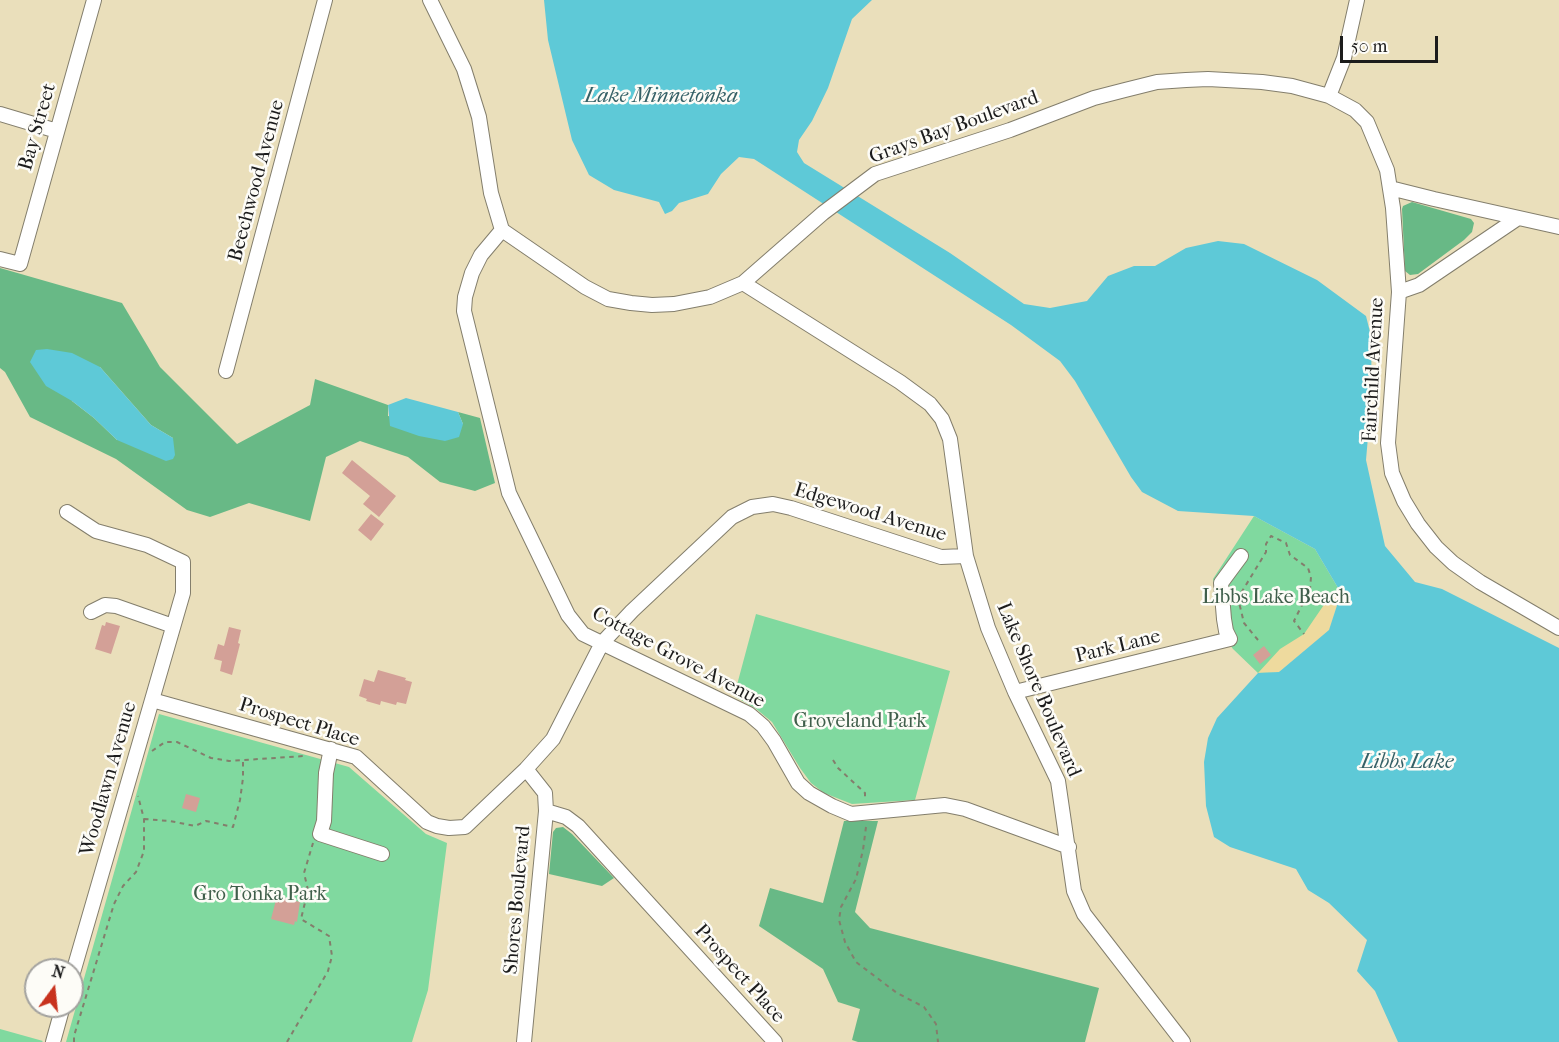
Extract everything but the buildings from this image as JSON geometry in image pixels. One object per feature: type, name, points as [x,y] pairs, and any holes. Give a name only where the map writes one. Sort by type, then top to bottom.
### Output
[{"type":"street","name":"Bay Street","points":[[0,259],[20,264],[94,0]]},
{"type":"street","name":"Beechwood Avenue","points":[[226,371],[325,0]]},
{"type":"street","points":[[430,0],[464,69],[479,117],[491,193],[502,230]]},
{"type":"street","points":[[1329,96],[1344,58],[1357,0]]},
{"type":"street","name":"Grays Bay Boulevard","points":[[502,230],[585,287],[608,299],[652,306],[674,304],[710,297],[743,283],[823,213],[875,174],[1010,130],[1094,99],[1157,82],[1208,79],[1292,86],[1329,96]]},
{"type":"street","name":"Fairchild Avenue","points":[[1329,96],[1355,110],[1367,122],[1387,170],[1396,243],[1399,292],[1388,443],[1392,473],[1404,501],[1436,547],[1453,563],[1480,582],[1559,628]]},
{"type":"street","points":[[0,114],[57,131]]},
{"type":"street","points":[[1390,188],[1559,227]]},
{"type":"street","points":[[1399,292],[1419,285],[1518,218]]},
{"type":"street","name":"Cottage Grove Avenue","points":[[502,230],[481,255],[472,273],[465,297],[464,311],[509,494],[567,615],[583,634],[749,714],[763,726],[774,741],[798,783],[809,793],[832,806],[851,814],[945,805],[965,809],[1069,847]]},
{"type":"street","name":"Lake Shore Boulevard","points":[[743,283],[900,382],[930,404],[942,419],[950,439],[966,556],[988,628],[1015,692],[1058,781],[1074,891],[1084,914],[1183,1042]]},
{"type":"street","name":"Edgewood Avenue","points":[[449,828],[465,827],[526,769],[552,739],[602,643],[632,611],[732,517],[752,507],[772,504],[791,508],[941,557],[966,556]]},
{"type":"street","name":"Woodlawn Avenue","points":[[67,512],[96,531],[147,545],[183,562],[183,593],[77,958]]},
{"type":"street","name":"Park Lane","points":[[1015,692],[1230,639],[1224,619],[1221,583],[1241,556]]},
{"type":"street","points":[[91,612],[105,605],[116,606],[173,626]]},
{"type":"street","name":"Prospect Place","points":[[152,700],[356,757],[427,822],[449,828]]},
{"type":"street","points":[[331,749],[326,773],[324,821],[320,834],[382,854]]},
{"type":"street","name":"Shores Boulevard","points":[[524,1042],[546,811],[545,793],[526,769]]},
{"type":"street","name":"Prospect Place","points":[[546,811],[566,817],[578,826],[775,1042]]},
{"type":"street","points":[[53,1042],[60,1018]]},
{"type":"path","points":[[1258,640],[1244,622],[1238,598],[1266,552],[1266,544],[1271,536],[1286,543],[1290,555],[1308,568],[1311,577],[1310,589],[1294,621],[1304,634]]},
{"type":"path","points":[[150,757],[152,749],[165,742],[177,742],[211,758],[243,760],[312,757]]},
{"type":"path","points":[[144,819],[195,826],[206,821],[233,827],[242,789],[243,760]]},
{"type":"path","points":[[833,760],[838,768],[865,793],[865,806]]},
{"type":"path","points":[[74,1042],[114,904],[123,886],[136,872],[144,851],[144,819],[136,786]]},
{"type":"path","points":[[866,821],[863,850],[856,879],[842,907],[839,920],[845,942],[856,962],[897,993],[924,1007],[936,1024],[938,1042]]},
{"type":"path","points":[[287,1042],[328,970],[332,956],[329,936],[301,919],[308,890],[304,873],[314,841],[320,834]]},
{"type":"green space","points":[[1412,202],[1471,219],[1474,223],[1472,232],[1464,240],[1418,274],[1410,275],[1405,271],[1402,209],[1403,206]]},
{"type":"green space","points":[[0,268],[122,303],[160,367],[237,444],[310,405],[315,379],[388,405],[388,416],[463,424],[458,412],[480,418],[495,483],[475,491],[440,482],[408,457],[360,441],[326,457],[310,521],[249,503],[210,517],[187,510],[116,459],[30,417],[5,372],[0,368]],"holes":[[[100,367],[151,425],[173,438],[117,440],[72,401]]]},
{"type":"green space","name":"Libbs Lake Beach","points":[[1254,516],[1315,549],[1341,593],[1279,672],[1258,673],[1233,649],[1222,634],[1213,579]]},
{"type":"green space","name":"Groveland Park","points":[[756,614],[950,671],[915,800],[852,804],[824,793],[811,783],[800,768],[772,722],[755,708],[734,696]]},
{"type":"green space","name":"Gro Tonka Park","points":[[159,714],[349,767],[426,834],[447,843],[428,990],[412,1042],[66,1042],[73,1018],[84,1018],[84,979]]},
{"type":"green space","points":[[844,821],[878,821],[855,912],[870,928],[1099,988],[1085,1042],[858,1042],[852,1040],[860,1009],[838,1002],[823,969],[759,926],[770,888],[823,903]]},
{"type":"green space","points":[[563,827],[614,878],[602,886],[549,874],[553,832],[556,828]]},
{"type":"green space","points":[[0,1029],[43,1041],[0,1042]]},
{"type":"sand","points":[[1332,593],[1341,593],[1329,631],[1279,672],[1258,673],[1280,649],[1304,634]]},
{"type":"water","name":"Libbs Lake","points":[[544,0],[872,0],[852,19],[828,88],[812,121],[799,140],[797,152],[804,163],[950,253],[1024,304],[1050,308],[1087,301],[1108,276],[1134,266],[1155,266],[1186,248],[1218,241],[1244,244],[1317,280],[1366,316],[1372,340],[1366,460],[1385,546],[1415,582],[1442,589],[1559,648],[1559,1042],[1398,1042],[1375,991],[1357,971],[1367,940],[1329,903],[1308,890],[1296,869],[1230,847],[1214,837],[1206,806],[1204,762],[1208,738],[1217,718],[1258,673],[1279,672],[1329,630],[1341,593],[1315,549],[1254,516],[1178,511],[1142,492],[1075,381],[1060,361],[1011,325],[754,159],[739,157],[721,174],[708,194],[679,203],[672,211],[665,214],[659,202],[614,190],[589,175],[572,140],[548,40]]},
{"type":"water","points":[[47,349],[72,353],[100,367],[151,425],[173,438],[175,455],[173,459],[166,461],[117,440],[72,401],[46,386],[30,362],[36,350]]},
{"type":"water","points":[[406,398],[458,412],[463,424],[459,437],[445,441],[419,436],[390,426],[388,405]]},
{"type":"water label","name":"Lake Minnetonka","points":[[661,97]]}]
